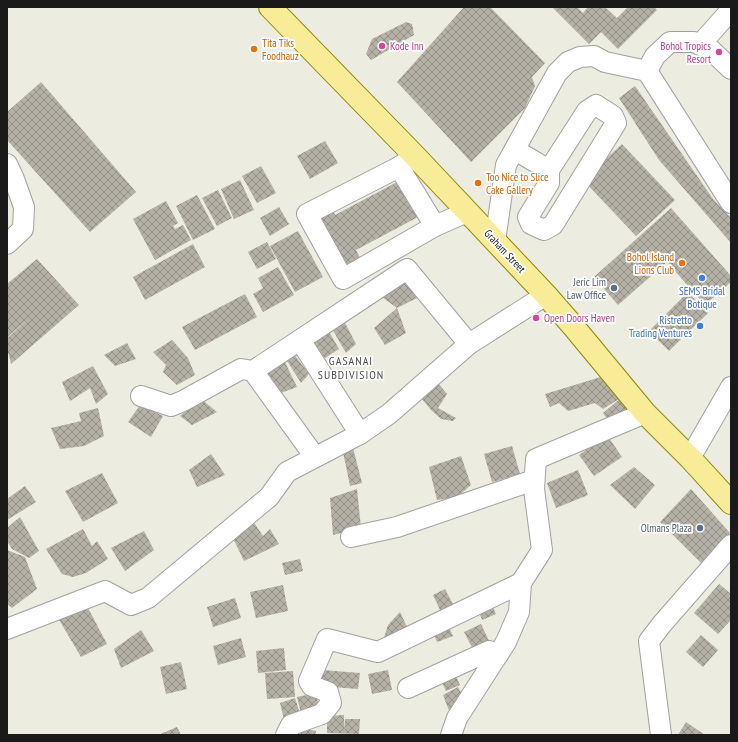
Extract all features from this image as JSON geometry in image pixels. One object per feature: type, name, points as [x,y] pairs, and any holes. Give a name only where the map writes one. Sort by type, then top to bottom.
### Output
[{"type":"main road","name":"Graham Street","points":[[270,7],[407,161],[467,212],[546,295],[574,326],[645,413],[690,458],[731,503]]},
{"type":"street","points":[[703,46],[706,38],[731,10]]},
{"type":"street","points":[[647,71],[655,56],[670,42],[694,42],[711,50],[731,69]]},
{"type":"street","points":[[495,241],[506,166],[557,73],[568,62],[580,56],[594,56],[605,62],[647,71],[731,202]]},
{"type":"street","points":[[596,105],[613,116],[616,123],[553,225],[544,230],[531,224],[528,218],[549,183],[548,170],[587,111],[596,105]]},
{"type":"street","points":[[514,150],[548,170]]},
{"type":"street","points":[[435,226],[407,161],[307,214],[343,279],[435,226],[467,212]]},
{"type":"street","points":[[7,164],[24,208],[23,229],[7,244]]},
{"type":"street","points":[[141,396],[171,406],[241,369],[253,371],[407,269],[468,344]]},
{"type":"street","points":[[8,626],[105,591],[131,605],[148,598],[269,497],[287,472],[360,434],[389,414],[468,344],[546,295]]},
{"type":"street","points":[[300,340],[360,434]]},
{"type":"street","points":[[253,371],[315,457]]},
{"type":"street","points":[[690,458],[731,387]]},
{"type":"street","points":[[450,735],[457,718],[498,655],[519,612],[521,583],[542,550],[534,488],[536,459],[645,413]]},
{"type":"street","points":[[351,537],[397,526],[534,480]]},
{"type":"street","points":[[661,735],[650,641],[662,624],[731,546]]},
{"type":"street","points":[[286,735],[291,725],[322,714],[331,703],[328,692],[312,686],[310,681],[327,638],[378,652],[521,583]]},
{"type":"street","points":[[408,688],[489,651],[498,655]]},
{"type":"building","points":[[464,7],[490,7],[545,63],[532,77],[535,86],[525,108],[471,162],[397,82]]},
{"type":"building","points":[[552,7],[577,7],[583,13],[588,7],[605,7],[617,18],[628,7],[654,7],[657,10],[618,49],[601,32],[589,44]]},
{"type":"building","name":"Kode Inn","points":[[406,22],[412,24],[414,35],[371,60],[366,54],[372,39]]},
{"type":"building","points":[[41,82],[136,192],[90,232],[7,140],[7,112]]},
{"type":"building","points":[[635,86],[713,199],[731,218],[731,243],[659,160],[619,98]]},
{"type":"building","points":[[325,141],[338,163],[310,179],[297,156]]},
{"type":"building","points":[[622,144],[675,200],[636,236],[583,180]]},
{"type":"building","points":[[261,166],[276,193],[257,203],[242,176]]},
{"type":"building","points":[[240,180],[254,210],[234,219],[221,189]]},
{"type":"building","points":[[399,181],[418,217],[356,250],[360,258],[341,268],[314,220],[333,210],[335,215]]},
{"type":"building","points":[[218,190],[232,218],[217,226],[202,198]]},
{"type":"building","points":[[197,195],[215,229],[193,240],[176,206]]},
{"type":"building","points":[[166,201],[178,223],[173,226],[175,229],[183,225],[191,240],[155,260],[133,219]]},
{"type":"building","points":[[279,207],[289,224],[270,236],[260,218]]},
{"type":"building","points":[[671,208],[731,276],[731,282],[705,305],[667,262],[618,305],[594,277]]},
{"type":"building","points":[[298,231],[323,277],[295,292],[270,246]]},
{"type":"building","points":[[267,242],[276,259],[257,269],[248,252]]},
{"type":"building","points":[[193,244],[205,267],[145,300],[133,277]]},
{"type":"building","points":[[37,259],[79,305],[11,364],[7,351],[7,338],[31,317],[7,337],[7,284]]},
{"type":"building","points":[[278,267],[294,295],[263,312],[253,294],[263,288],[258,278]]},
{"type":"building","points":[[404,280],[417,298],[397,308],[382,297]]},
{"type":"building","points":[[688,292],[708,313],[669,351],[649,331]]},
{"type":"building","points":[[245,294],[257,317],[195,350],[182,327]]},
{"type":"building","points":[[397,308],[406,333],[385,345],[374,328]]},
{"type":"building","points":[[343,319],[356,344],[346,353],[331,327]]},
{"type":"building","points":[[327,328],[339,349],[325,358],[313,341]]},
{"type":"building","points":[[172,340],[188,358],[195,375],[177,385],[163,372],[166,365],[153,352]]},
{"type":"building","points":[[127,343],[136,359],[115,366],[104,355]]},
{"type":"building","points":[[293,353],[309,374],[301,383],[286,359]]},
{"type":"building","points":[[283,358],[297,387],[281,393],[265,369]]},
{"type":"building","points":[[93,366],[108,394],[96,404],[90,388],[70,401],[62,382]]},
{"type":"building","points":[[604,376],[622,397],[603,409],[595,403],[568,411],[559,403],[550,407],[545,394]]},
{"type":"building","points":[[435,379],[447,394],[438,408],[456,418],[453,421],[441,419],[431,410],[418,394]]},
{"type":"building","points":[[622,397],[633,413],[610,423],[603,413]]},
{"type":"building","points":[[201,399],[217,412],[192,425],[180,416]]},
{"type":"building","points":[[140,405],[163,416],[151,437],[128,422]]},
{"type":"building","points":[[98,408],[104,436],[84,446],[60,449],[51,428],[81,421],[79,413]]},
{"type":"building","points":[[607,435],[622,457],[594,476],[579,455]]},
{"type":"building","points":[[352,444],[362,483],[350,486],[342,447]]},
{"type":"building","points":[[512,446],[520,474],[492,482],[484,454]]},
{"type":"building","points":[[211,454],[225,475],[197,487],[189,470]]},
{"type":"building","points":[[461,456],[471,485],[457,497],[437,500],[429,467]]},
{"type":"building","points":[[634,467],[655,485],[635,509],[610,485]]},
{"type":"building","points":[[578,470],[588,495],[556,508],[547,483]]},
{"type":"building","points":[[102,473],[118,503],[83,522],[65,491]]},
{"type":"building","points":[[25,486],[36,502],[7,520],[7,499]]},
{"type":"building","points":[[357,489],[361,528],[333,535],[330,498]]},
{"type":"building","points":[[691,489],[730,533],[702,564],[660,522]]},
{"type":"building","points":[[20,517],[39,551],[29,558],[12,549],[7,541],[7,528]]},
{"type":"building","points":[[251,518],[263,536],[270,529],[279,544],[244,561],[232,536]]},
{"type":"building","points":[[83,529],[92,546],[97,541],[108,559],[86,573],[73,577],[62,574],[46,549]]},
{"type":"building","points":[[144,531],[154,550],[125,571],[111,548]]},
{"type":"building","points":[[7,550],[25,557],[37,589],[12,608],[7,604]]},
{"type":"building","points":[[300,559],[303,571],[285,575],[282,563]]},
{"type":"building","points":[[719,584],[731,594],[731,620],[718,634],[694,613]]},
{"type":"building","points":[[283,585],[288,611],[256,618],[250,592]]},
{"type":"building","points":[[445,589],[454,606],[441,612],[433,595]]},
{"type":"building","points":[[235,598],[241,618],[213,627],[207,607]]},
{"type":"building","points":[[491,602],[496,614],[482,620],[478,608]]},
{"type":"building","points":[[87,606],[107,644],[81,657],[58,618]]},
{"type":"building","points":[[400,612],[408,629],[383,641],[388,625]]},
{"type":"building","points":[[446,621],[453,636],[437,642],[431,628]]},
{"type":"building","points":[[481,624],[491,645],[475,653],[464,632]]},
{"type":"building","points":[[141,630],[154,651],[121,668],[114,649]]},
{"type":"building","points":[[701,635],[718,650],[703,667],[686,652]]},
{"type":"building","points":[[241,638],[246,657],[218,665],[213,646]]},
{"type":"building","points":[[284,648],[286,670],[258,673],[256,651]]},
{"type":"building","points":[[181,662],[187,689],[166,694],[160,667]]},
{"type":"building","points":[[322,670],[360,673],[358,689],[320,686]]},
{"type":"building","points":[[388,670],[392,690],[372,694],[368,674]]},
{"type":"building","points":[[293,671],[295,697],[267,699],[265,673]]},
{"type":"building","points":[[454,672],[460,685],[446,691],[440,678]]},
{"type":"building","points":[[458,687],[464,698],[450,713],[443,695]]},
{"type":"building","points":[[316,693],[319,709],[301,713],[297,697]]},
{"type":"building","points":[[295,698],[300,714],[284,719],[280,703]]},
{"type":"building","points":[[344,715],[344,731],[345,719],[360,719],[359,734],[327,733],[327,716]]},
{"type":"building","points":[[686,722],[705,735],[678,735]]},
{"type":"building","points":[[177,727],[181,735],[158,735]]},
{"type":"building","points":[[302,728],[316,731],[315,735],[300,735]]},
{"type":"place","name":"Kode Inn","points":[[382,46]]},
{"type":"place","name":"Tita Tiks Foodhauz","points":[[254,49]]},
{"type":"place","name":"Bohol Tropics Resort","points":[[719,52]]},
{"type":"place","name":"Too Nice to Slice Cake Gallery","points":[[478,183]]},
{"type":"place","name":"Bohol Island Lions Club","points":[[682,263]]},
{"type":"place","name":"SEMS Bridal Botique","points":[[702,278]]},
{"type":"place","name":"Jeric Lim Law Office","points":[[614,288]]},
{"type":"place","name":"Open Doors Haven","points":[[536,318]]},
{"type":"place","name":"Ristretto Trading Ventures","points":[[700,326]]},
{"type":"place","name":"Olmans Plaza","points":[[700,528]]},
{"type":"district","name":"GASANAI SUBDIVISION","points":[[351,368]]}]
